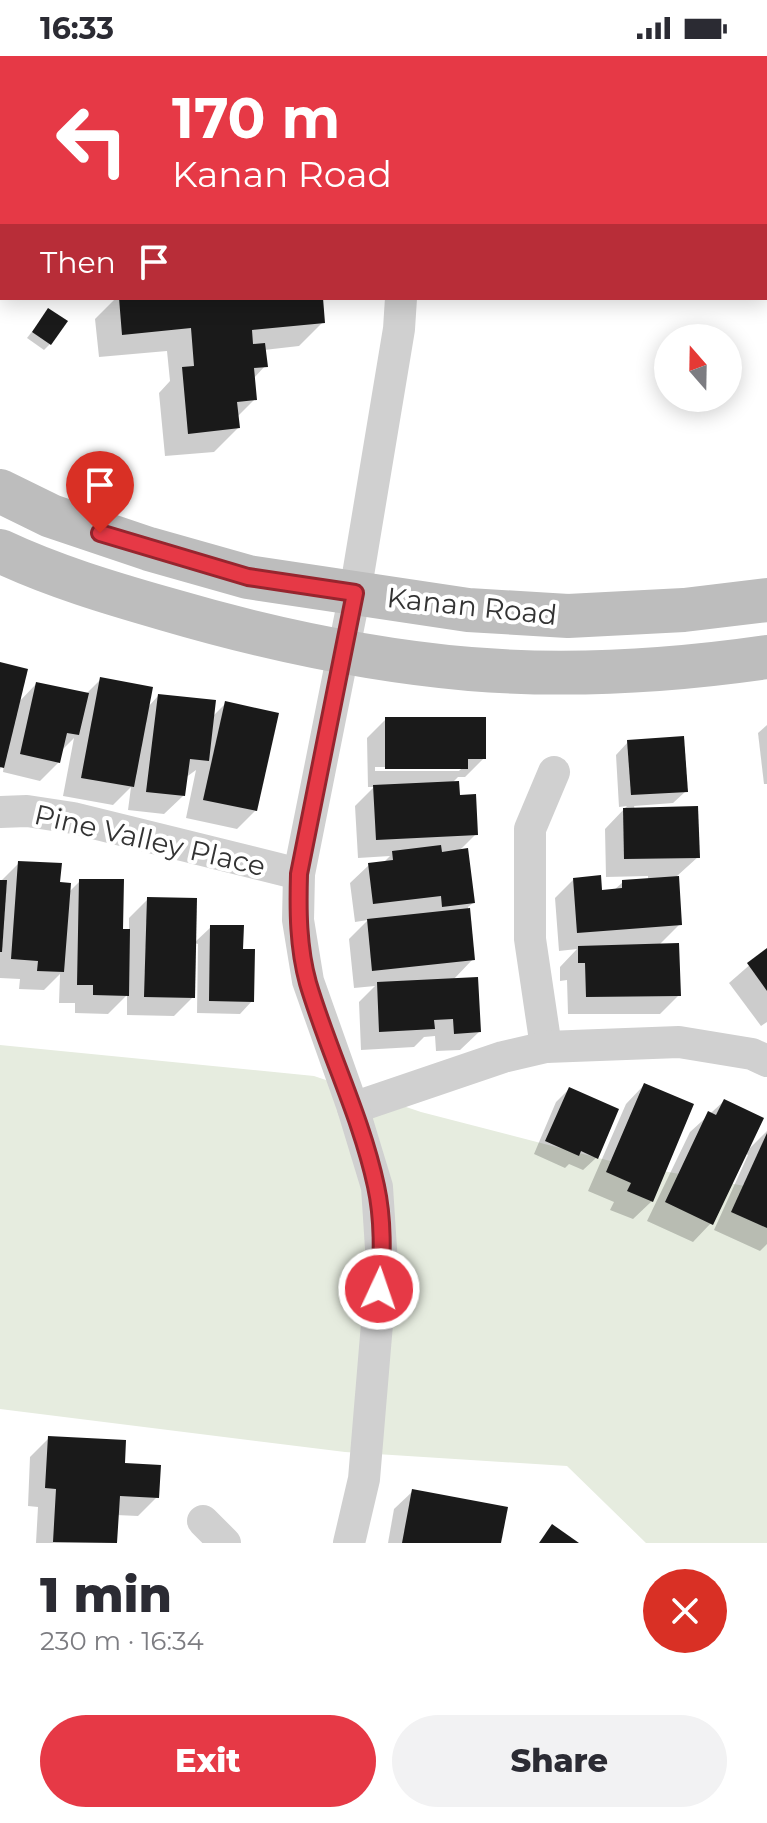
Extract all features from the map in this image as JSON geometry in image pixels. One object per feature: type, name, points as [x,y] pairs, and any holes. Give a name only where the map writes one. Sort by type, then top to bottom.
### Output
[{"type":"main road","name":"Kanan Road","points":[[0,491],[51,516],[149,549],[248,577],[468,610],[568,616],[684,610],[767,600]]},
{"type":"main road","name":"Kanan Road","points":[[0,551],[63,576],[240,631],[343,651],[470,669],[564,671],[702,666],[767,657]]},
{"type":"street","points":[[349,1543],[364,1479],[382,1264],[377,1187],[308,981],[298,920],[299,874],[355,593],[399,329],[401,300]]},
{"type":"street","points":[[546,1047],[530,939],[530,829],[554,772]]},
{"type":"street","name":"Pine Valley Place","points":[[0,812],[27,811],[73,818],[299,874]]},
{"type":"street","points":[[353,1108],[503,1057],[546,1047],[679,1042],[752,1054],[767,1061]]},
{"type":"shaded area","points":[[0,1045],[314,1076],[421,1112],[614,1162],[767,1190],[767,1543],[646,1543],[567,1466],[345,1452],[0,1409]]},
{"type":"building","points":[[119,300],[323,300],[325,323],[252,330],[253,344],[265,343],[268,367],[254,368],[257,400],[237,402],[240,428],[188,434],[182,367],[194,366],[191,328],[122,335]]},
{"type":"building","points":[[48,308],[68,321],[51,345],[32,332]]},
{"type":"building","points":[[0,662],[28,669],[4,768],[0,767]]},
{"type":"building","points":[[100,677],[153,687],[134,787],[81,778]]},
{"type":"building","points":[[36,682],[89,693],[79,735],[67,733],[60,763],[20,754]]},
{"type":"building","points":[[158,694],[216,700],[209,761],[190,759],[185,796],[146,792]]},
{"type":"building","points":[[225,701],[279,713],[257,811],[203,800]]},
{"type":"building","points":[[385,717],[486,717],[486,759],[468,759],[468,769],[385,769]]},
{"type":"building","points":[[684,736],[688,792],[631,795],[627,740]]},
{"type":"building","points":[[459,781],[460,795],[476,794],[478,835],[376,840],[373,785]]},
{"type":"building","points":[[698,806],[700,858],[624,859],[623,808]]},
{"type":"building","points":[[441,845],[442,852],[468,848],[475,903],[442,907],[441,896],[373,904],[368,863],[393,860],[392,851]]},
{"type":"building","points":[[18,861],[62,863],[60,882],[71,883],[64,972],[37,971],[38,961],[11,959]]},
{"type":"building","points":[[601,875],[602,890],[622,888],[622,880],[679,876],[682,925],[577,933],[573,878]]},
{"type":"building","points":[[79,879],[124,879],[123,929],[130,929],[129,996],[93,995],[93,985],[77,985]]},
{"type":"building","points":[[0,880],[7,880],[2,952],[0,952]]},
{"type":"building","points":[[147,897],[197,898],[195,998],[144,997]]},
{"type":"building","points":[[470,908],[475,960],[372,971],[367,919]]},
{"type":"building","points":[[210,925],[244,925],[243,949],[255,949],[254,1002],[209,1001]]},
{"type":"building","points":[[679,943],[681,996],[586,997],[585,963],[578,963],[578,946]]},
{"type":"building","points":[[767,948],[767,991],[747,963]]},
{"type":"building","points":[[478,977],[481,1032],[454,1034],[453,1019],[434,1020],[435,1029],[379,1032],[377,982]]},
{"type":"building","points":[[644,1083],[694,1104],[653,1202],[627,1191],[631,1183],[606,1172]]},
{"type":"building","points":[[569,1087],[619,1109],[598,1159],[581,1151],[579,1156],[545,1141]]},
{"type":"building","points":[[724,1099],[764,1118],[713,1225],[665,1202],[708,1111],[716,1115]]},
{"type":"building","points":[[767,1133],[767,1228],[731,1212]]},
{"type":"building","points":[[48,1436],[126,1440],[125,1463],[161,1465],[159,1498],[120,1496],[117,1543],[53,1542],[56,1489],[45,1488]]},
{"type":"building","points":[[412,1489],[508,1507],[501,1543],[402,1543]]},
{"type":"building","points":[[552,1524],[579,1543],[539,1543]]},
{"type":"route","points":[[100,533],[248,577],[355,593],[299,874],[298,920],[308,981],[377,1187],[382,1264],[379,1289]]}]
